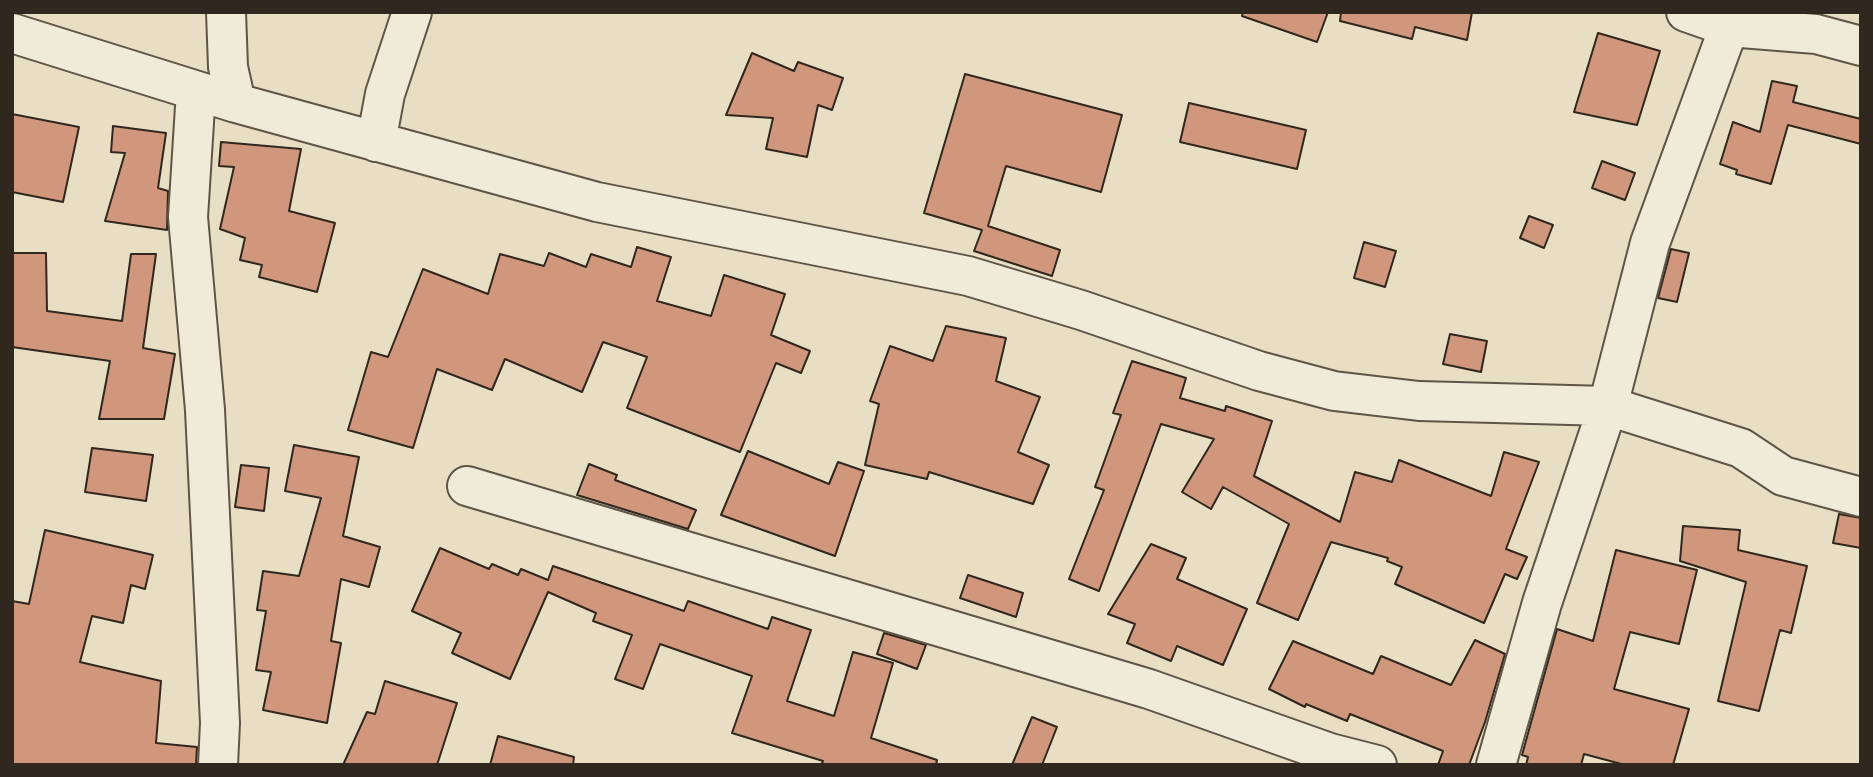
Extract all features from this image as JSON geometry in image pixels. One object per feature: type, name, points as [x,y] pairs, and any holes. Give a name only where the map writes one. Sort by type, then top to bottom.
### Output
[{"type":"street","points":[[226,12],[228,67],[236,103]]},
{"type":"street","points":[[376,142],[385,94],[412,12]]},
{"type":"street","points":[[1686,12],[1729,27],[1817,23],[1861,46]]},
{"type":"street","points":[[1496,765],[1542,603],[1608,406],[1650,243],[1729,27]]},
{"type":"street","points":[[12,33],[236,103],[597,202],[968,276],[1081,310],[1259,371],[1334,391],[1419,401],[1608,406],[1741,448],[1783,476],[1861,497]]},
{"type":"street","points":[[196,91],[188,217],[205,410],[220,723],[218,765]]},
{"type":"street","points":[[467,486],[1149,689],[1330,753],[1377,765]]},
{"type":"building","points":[[1243,12],[1328,12],[1317,42],[1242,16]]},
{"type":"building","points":[[1341,12],[1472,12],[1467,40],[1415,27],[1412,39],[1340,21]]},
{"type":"building","points":[[1598,33],[1660,51],[1637,125],[1574,112]]},
{"type":"building","points":[[752,53],[794,71],[798,62],[843,78],[832,110],[818,105],[807,157],[766,149],[773,118],[726,115]]},
{"type":"building","points":[[965,74],[1122,115],[1101,192],[1006,166],[988,226],[1060,250],[1052,276],[974,251],[982,230],[924,213]]},
{"type":"building","points":[[1772,81],[1797,86],[1793,102],[1861,119],[1861,144],[1788,125],[1771,184],[1736,174],[1737,170],[1720,164],[1733,122],[1760,132]]},
{"type":"building","points":[[1189,103],[1306,130],[1297,169],[1180,142]]},
{"type":"building","points":[[12,114],[79,127],[63,202],[12,192]]},
{"type":"building","points":[[113,126],[166,133],[158,188],[168,191],[167,230],[105,221],[125,153],[111,152]]},
{"type":"building","points":[[221,142],[301,149],[289,211],[335,223],[317,292],[259,277],[262,265],[240,260],[245,238],[220,229],[234,167],[219,166]]},
{"type":"building","points":[[1602,161],[1635,173],[1625,200],[1592,188]]},
{"type":"building","points":[[1529,216],[1553,225],[1544,248],[1520,238]]},
{"type":"building","points":[[1364,242],[1396,251],[1385,287],[1354,278]]},
{"type":"building","points":[[637,247],[671,257],[657,301],[711,316],[724,275],[785,294],[771,335],[810,351],[801,373],[776,363],[740,452],[627,408],[647,357],[603,342],[582,392],[505,359],[492,390],[437,369],[413,448],[348,430],[371,352],[388,357],[423,269],[488,294],[500,254],[544,266],[549,253],[586,267],[591,254],[631,267]]},
{"type":"building","points":[[1671,249],[1689,253],[1677,302],[1658,298]]},
{"type":"building","points":[[12,253],[46,253],[47,311],[122,321],[131,254],[156,254],[143,348],[175,354],[164,419],[99,419],[110,361],[12,347]]},
{"type":"building","points":[[946,326],[1006,338],[996,381],[1040,397],[1018,452],[1049,465],[1033,504],[929,472],[927,479],[865,465],[879,404],[870,401],[890,346],[933,361]]},
{"type":"building","points":[[1450,334],[1487,341],[1481,372],[1443,364]]},
{"type":"building","points":[[1132,361],[1186,378],[1180,398],[1225,411],[1226,406],[1272,421],[1254,476],[1340,522],[1355,472],[1392,482],[1399,460],[1491,496],[1504,452],[1539,462],[1506,549],[1527,557],[1517,579],[1505,574],[1484,623],[1395,584],[1402,567],[1387,561],[1388,558],[1331,542],[1298,620],[1257,603],[1289,524],[1223,487],[1211,509],[1182,492],[1214,439],[1161,424],[1099,591],[1069,579],[1104,490],[1095,487],[1121,415],[1113,413]]},
{"type":"building","points":[[294,445],[359,457],[343,536],[380,547],[369,587],[341,579],[331,641],[341,643],[327,723],[263,710],[271,672],[256,670],[266,611],[257,610],[263,571],[299,576],[321,498],[285,491]]},
{"type":"building","points":[[92,448],[153,455],[146,501],[85,492]]},
{"type":"building","points":[[748,451],[829,484],[838,462],[864,471],[835,556],[721,515]]},
{"type":"building","points":[[589,464],[617,475],[615,480],[696,510],[688,529],[577,495]]},
{"type":"building","points":[[241,465],[269,468],[264,511],[235,507]]},
{"type":"building","points":[[1839,514],[1861,518],[1861,548],[1833,543]]},
{"type":"building","points":[[1683,526],[1740,530],[1738,550],[1807,566],[1791,633],[1780,630],[1759,711],[1718,701],[1746,582],[1680,561]]},
{"type":"building","points":[[45,530],[153,555],[145,589],[131,585],[123,623],[92,616],[80,662],[161,681],[156,743],[197,747],[196,765],[12,765],[12,601],[29,604]]},
{"type":"building","points":[[1151,544],[1186,558],[1177,579],[1247,609],[1223,665],[1177,646],[1171,661],[1127,643],[1135,624],[1108,614]]},
{"type":"building","points":[[440,548],[489,569],[492,564],[518,575],[521,569],[548,580],[553,566],[684,611],[688,601],[768,629],[772,617],[811,630],[787,701],[834,716],[853,652],[893,663],[871,738],[937,760],[936,765],[821,765],[823,761],[732,733],[752,676],[660,644],[643,689],[615,679],[632,635],[593,621],[596,613],[548,592],[510,679],[452,653],[461,633],[412,611]]},
{"type":"building","points":[[1616,550],[1697,570],[1679,644],[1630,632],[1614,689],[1689,709],[1673,765],[1625,765],[1584,754],[1581,765],[1526,765],[1528,757],[1522,755],[1557,629],[1593,641]]},
{"type":"building","points":[[968,575],[1023,593],[1016,617],[960,598]]},
{"type":"building","points":[[884,633],[926,645],[917,669],[877,654]]},
{"type":"building","points":[[1475,640],[1505,654],[1469,765],[1438,765],[1443,751],[1350,714],[1347,721],[1306,704],[1305,707],[1269,689],[1293,641],[1373,674],[1381,656],[1451,685]]},
{"type":"building","points":[[385,681],[457,703],[437,765],[343,765],[367,712],[375,714]]},
{"type":"building","points":[[1032,717],[1057,727],[1042,765],[1012,765]]},
{"type":"building","points":[[498,736],[574,757],[573,765],[490,765]]}]
